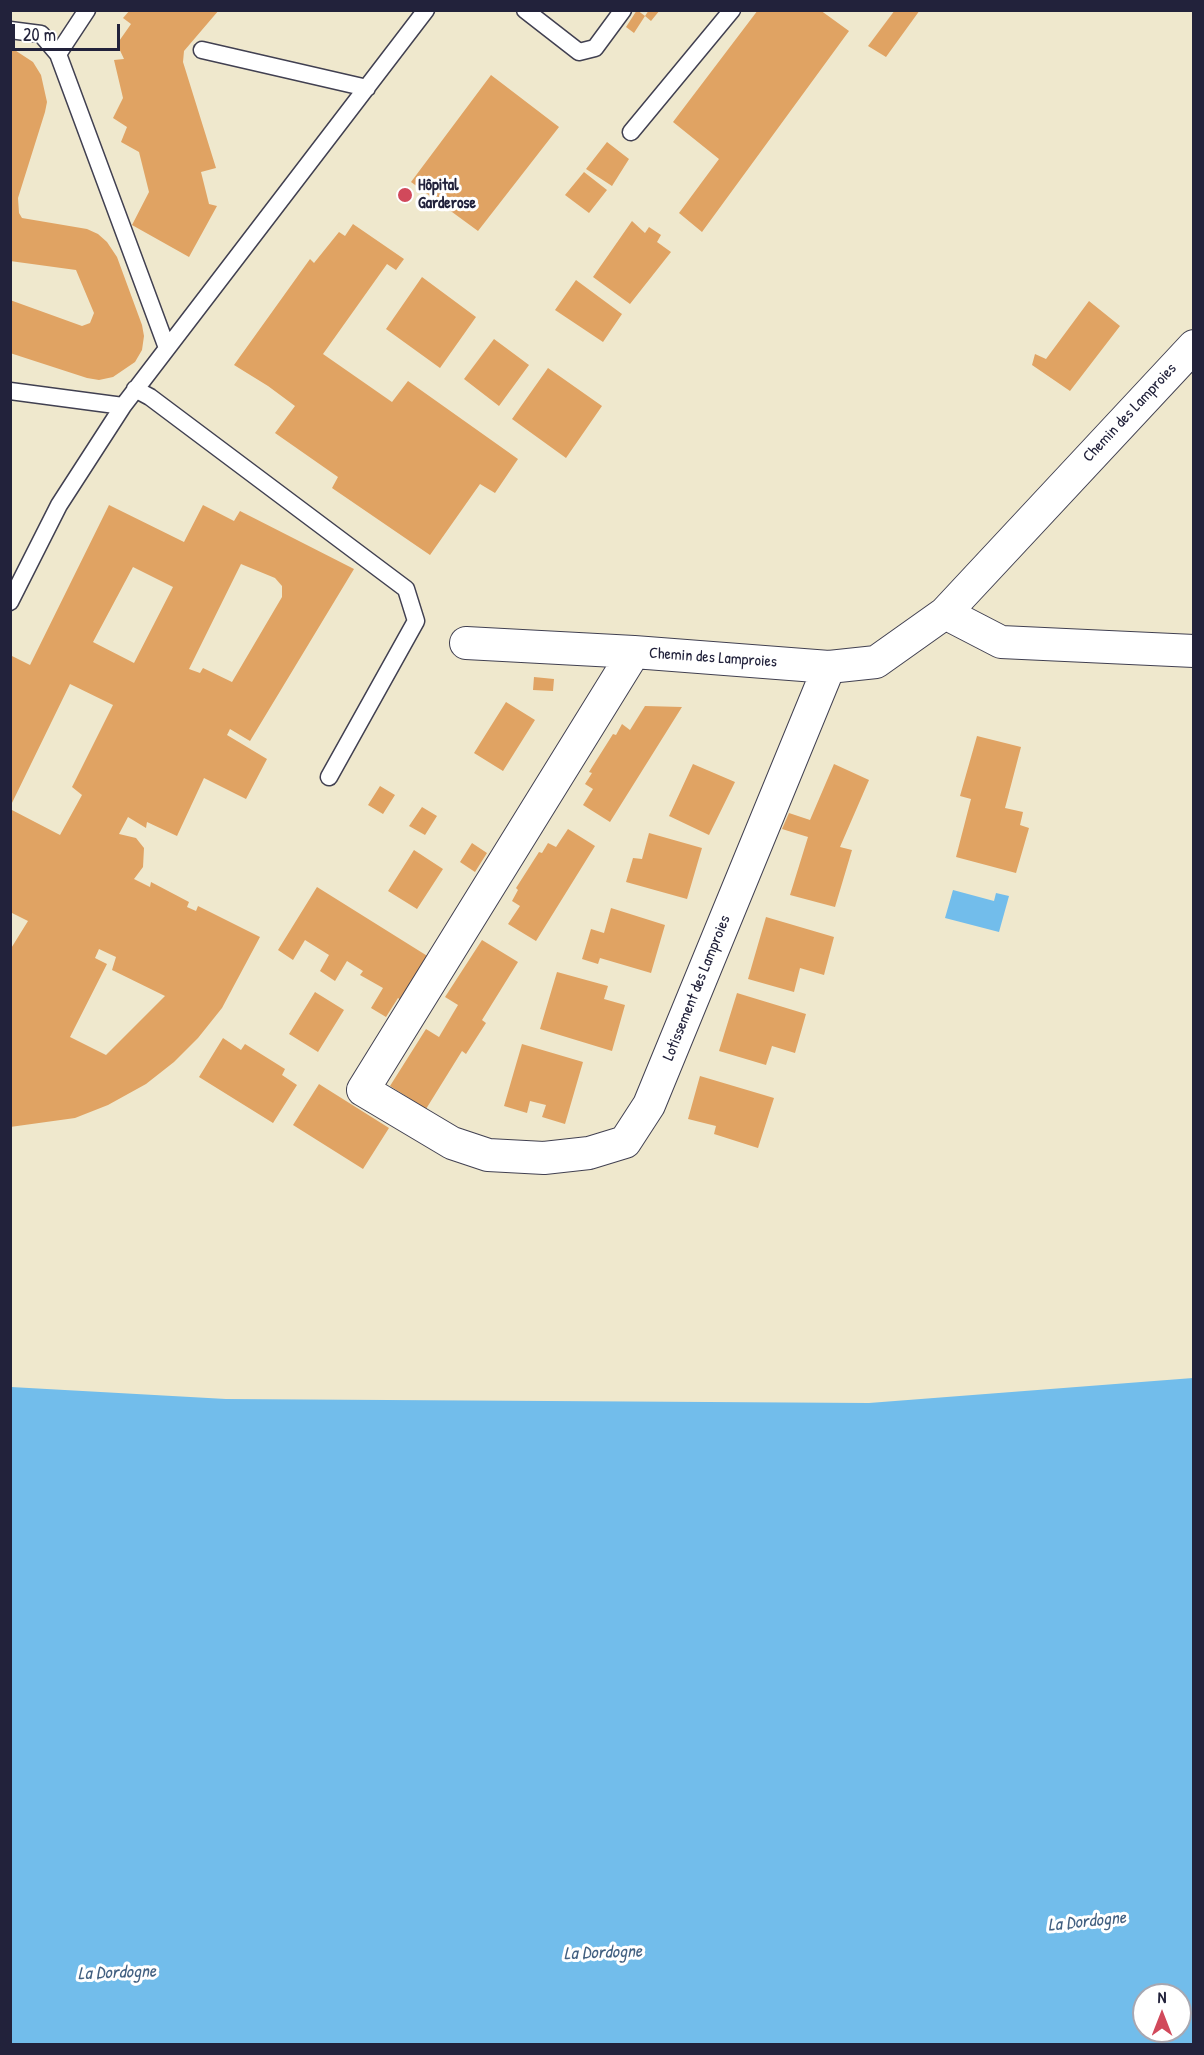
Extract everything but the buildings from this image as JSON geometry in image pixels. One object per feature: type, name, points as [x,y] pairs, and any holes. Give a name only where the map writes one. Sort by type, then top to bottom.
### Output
[{"type":"street","name":"Chemin des Lamproies","points":[[466,643],[634,652],[829,667],[876,662],[945,613],[1194,346]]},
{"type":"street","points":[[945,613],[1001,642],[1194,651]]},
{"type":"street","name":"Lotissement des Lamproies","points":[[634,652],[363,1090],[452,1143],[488,1155],[544,1158],[590,1153],[626,1142],[649,1105],[829,667]]},
{"type":"lane","points":[[58,54],[87,10]]},
{"type":"lane","points":[[10,602],[59,505],[123,406],[426,10]]},
{"type":"lane","points":[[525,10],[579,52],[595,48],[623,10]]},
{"type":"lane","points":[[631,132],[732,10]]},
{"type":"lane","points":[[10,30],[41,34],[58,54],[167,348]]},
{"type":"lane","points":[[202,50],[367,88]]},
{"type":"lane","points":[[135,389],[150,397],[406,589],[416,621],[329,777]]},
{"type":"lane","points":[[10,391],[123,406]]},
{"type":"water","points":[[953,890],[994,901],[996,893],[1009,896],[999,932],[945,918]]},
{"type":"water","name":"La Dordogne","points":[[1193,1378],[1193,2044],[11,2044],[11,1387],[226,1399],[869,1403]]},
{"type":"place","name":"Hôpital Garderose","points":[[405,195]]}]
